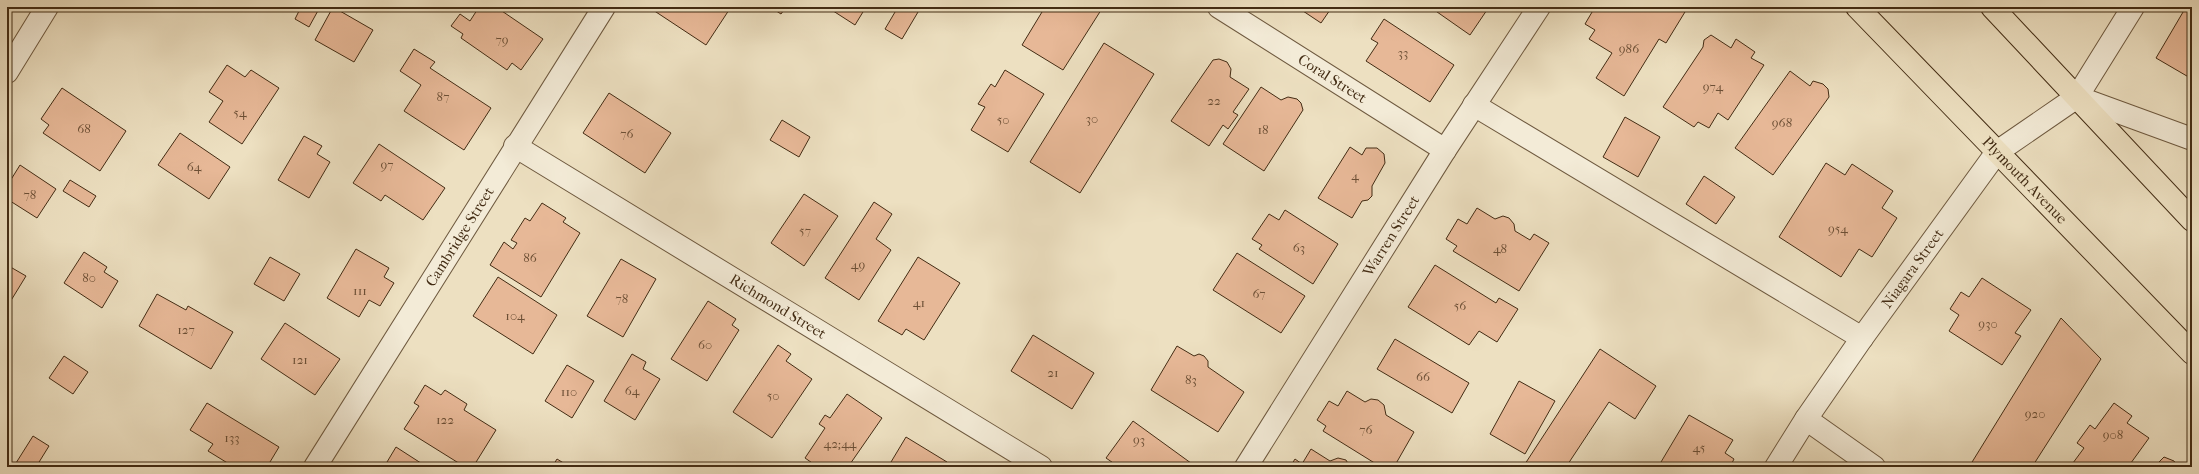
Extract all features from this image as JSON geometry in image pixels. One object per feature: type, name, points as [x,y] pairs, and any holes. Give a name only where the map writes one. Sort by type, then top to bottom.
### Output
[{"type":"main road","name":"Plymouth Avenue","points":[[1857,7],[2192,353]]},
{"type":"main road","points":[[1992,7],[2192,220]]},
{"type":"street","points":[[7,72],[47,7]]},
{"type":"street","name":"Cambridge Street","points":[[315,467],[515,146],[604,7]]},
{"type":"street","name":"Coral Street","points":[[1219,7],[1445,150]]},
{"type":"street","name":"Warren Street","points":[[1246,467],[1445,150],[1539,7]]},
{"type":"street","points":[[2133,7],[2077,97],[2192,139]]},
{"type":"street","name":"Niagara Street","points":[[1776,467],[1806,419],[1862,338],[1997,152],[2077,97]]},
{"type":"street","points":[[1474,105],[1862,338]]},
{"type":"street","name":"Richmond Street","points":[[515,146],[1041,467]]},
{"type":"street","points":[[1806,419],[1874,467]]},
{"type":"building","points":[[301,7],[320,7],[309,27],[295,19]]},
{"type":"building","points":[[333,7],[373,30],[354,62],[315,40]]},
{"type":"building","points":[[479,7],[496,7],[543,39],[521,70],[512,63],[507,70],[461,38],[463,34],[451,26],[460,14],[470,21]]},
{"type":"building","points":[[655,7],[725,7],[729,10],[706,45],[653,10]]},
{"type":"building","points":[[770,7],[786,7],[781,14]]},
{"type":"building","points":[[827,7],[866,7],[855,25]]},
{"type":"building","points":[[898,7],[921,7],[902,39],[885,29]]},
{"type":"building","points":[[1045,7],[1103,7],[1063,70],[1022,45]]},
{"type":"building","points":[[1297,7],[1332,7],[1321,23]]},
{"type":"building","points":[[1430,7],[1489,7],[1470,35]]},
{"type":"building","points":[[1595,7],[1688,7],[1666,43],[1659,39],[1624,96],[1596,78],[1612,53],[1589,39],[1595,30],[1585,24]]},
{"type":"building","points":[[2186,7],[2192,7],[2192,79],[2156,58]]},
{"type":"building","points":[[1384,19],[1454,65],[1430,102],[1366,61],[1378,43],[1371,39]]},
{"type":"building","points":[[1711,35],[1731,48],[1736,39],[1755,52],[1751,58],[1764,65],[1728,120],[1718,113],[1709,128],[1698,122],[1694,127],[1663,107],[1703,47],[1704,40]]},
{"type":"building","points":[[1104,43],[1154,74],[1080,193],[1030,162]]},
{"type":"building","points":[[414,49],[435,62],[430,68],[491,108],[464,150],[404,111],[421,85],[400,71]]},
{"type":"building","points":[[1219,59],[1227,62],[1231,69],[1230,77],[1249,89],[1233,112],[1238,115],[1228,129],[1223,125],[1209,146],[1171,121],[1213,60]]},
{"type":"building","points":[[227,65],[245,77],[251,70],[279,88],[242,144],[209,122],[223,101],[209,92]]},
{"type":"building","points":[[1005,70],[1044,94],[1008,152],[971,130],[985,107],[978,104],[991,84],[995,87]]},
{"type":"building","points":[[1790,71],[1810,86],[1813,81],[1823,84],[1828,89],[1829,97],[1773,175],[1735,148]]},
{"type":"building","points":[[1261,87],[1281,100],[1288,97],[1297,99],[1301,103],[1303,110],[1264,171],[1223,144]]},
{"type":"building","points":[[62,88],[126,131],[100,171],[43,133],[49,125],[41,119]]},
{"type":"building","points":[[609,93],[671,133],[645,173],[583,133]]},
{"type":"building","points":[[1625,117],[1660,137],[1638,177],[1603,157]]},
{"type":"building","points":[[782,120],[810,137],[799,157],[770,140]]},
{"type":"building","points":[[180,133],[230,167],[209,199],[158,165]]},
{"type":"building","points":[[304,136],[322,146],[317,154],[330,162],[309,198],[278,180]]},
{"type":"building","points":[[379,144],[445,188],[423,220],[385,195],[381,201],[353,183]]},
{"type":"building","points":[[1350,147],[1362,155],[1366,148],[1377,148],[1384,154],[1385,163],[1372,186],[1372,196],[1368,200],[1362,201],[1352,218],[1318,198]]},
{"type":"building","points":[[1826,163],[1845,175],[1852,164],[1893,191],[1882,208],[1897,218],[1872,257],[1859,249],[1841,277],[1779,237]]},
{"type":"building","points":[[20,165],[56,189],[37,218],[7,199],[7,186]]},
{"type":"building","points":[[1704,176],[1735,197],[1716,224],[1686,204]]},
{"type":"building","points":[[70,180],[96,196],[89,207],[63,191]]},
{"type":"building","points":[[804,194],[838,216],[804,266],[771,243]]},
{"type":"building","points":[[874,202],[892,214],[876,239],[891,250],[859,300],[825,278]]},
{"type":"building","points":[[542,203],[566,218],[563,222],[580,233],[541,297],[490,265],[504,242],[513,249],[517,243],[511,240],[525,218],[530,221]]},
{"type":"building","points":[[1477,208],[1495,219],[1503,216],[1509,218],[1514,224],[1515,231],[1530,240],[1534,234],[1549,243],[1519,291],[1453,251],[1457,246],[1446,239],[1458,219],[1467,224]]},
{"type":"building","points":[[1285,210],[1338,244],[1313,284],[1259,249],[1262,245],[1252,239],[1269,214],[1279,220]]},
{"type":"building","points":[[356,249],[389,268],[384,277],[394,283],[380,306],[369,300],[359,317],[327,298]]},
{"type":"building","points":[[84,252],[107,267],[104,272],[118,281],[102,308],[64,283]]},
{"type":"building","points":[[1237,253],[1305,296],[1281,333],[1213,290]]},
{"type":"building","points":[[270,257],[300,274],[284,301],[254,284]]},
{"type":"building","points":[[918,257],[960,283],[924,340],[906,329],[902,335],[878,321]]},
{"type":"building","points":[[621,259],[656,279],[623,337],[587,316]]},
{"type":"building","points":[[7,265],[26,276],[7,307]]},
{"type":"building","points":[[1435,265],[1496,303],[1499,298],[1518,309],[1497,342],[1479,331],[1469,345],[1408,307]]},
{"type":"building","points":[[498,277],[557,315],[533,354],[473,316]]},
{"type":"building","points":[[1982,278],[2031,310],[2015,333],[2021,336],[2002,365],[1949,331],[1959,315],[1950,309],[1961,292],[1969,297]]},
{"type":"building","points":[[157,294],[186,310],[188,306],[233,332],[211,369],[139,326]]},
{"type":"building","points":[[708,301],[736,319],[732,325],[739,330],[707,381],[671,359]]},
{"type":"building","points":[[2061,318],[2101,359],[2032,467],[1969,467]]},
{"type":"building","points":[[285,323],[340,359],[315,395],[261,359]]},
{"type":"building","points":[[1033,335],[1094,373],[1072,409],[1011,371]]},
{"type":"building","points":[[1395,339],[1469,383],[1452,413],[1377,369]]},
{"type":"building","points":[[778,345],[791,354],[786,361],[812,379],[772,438],[733,412]]},
{"type":"building","points":[[1177,346],[1194,356],[1199,354],[1204,356],[1208,361],[1208,367],[1244,392],[1218,432],[1151,390]]},
{"type":"building","points":[[1600,349],[1656,386],[1635,419],[1609,402],[1566,467],[1523,467]]},
{"type":"building","points":[[632,354],[646,362],[643,369],[660,379],[635,420],[604,401]]},
{"type":"building","points":[[64,356],[88,372],[73,394],[49,378]]},
{"type":"building","points":[[567,365],[594,381],[572,418],[545,401]]},
{"type":"building","points":[[1519,381],[1555,401],[1525,454],[1490,434]]},
{"type":"building","points":[[425,385],[441,395],[445,390],[467,404],[464,410],[496,430],[473,467],[465,467],[404,429],[419,406],[414,403]]},
{"type":"building","points":[[1347,391],[1365,402],[1371,399],[1378,400],[1384,405],[1386,415],[1414,432],[1394,467],[1381,467],[1323,431],[1326,426],[1317,420],[1329,401],[1338,406]]},
{"type":"building","points":[[847,394],[882,418],[848,467],[818,467],[805,458],[825,428],[819,424],[825,415],[830,418]]},
{"type":"building","points":[[207,403],[279,447],[267,467],[234,467],[208,451],[213,444],[190,430]]},
{"type":"building","points":[[2114,403],[2132,416],[2127,423],[2149,438],[2128,467],[2070,467],[2084,448],[2077,443],[2090,425],[2095,429]]},
{"type":"building","points":[[1689,415],[1733,440],[1725,453],[1734,459],[1730,467],[1670,467],[1661,462]]},
{"type":"building","points":[[1133,421],[1195,467],[1119,467],[1106,458]]},
{"type":"building","points":[[33,436],[49,446],[36,467],[22,467],[16,463]]},
{"type":"building","points":[[906,437],[947,462],[944,467],[888,467]]},
{"type":"building","points":[[396,447],[427,467],[384,467]]},
{"type":"building","points":[[1311,449],[1330,461],[1338,458],[1346,460],[1350,467],[1290,467],[1295,459],[1302,464]]},
{"type":"building","points":[[2164,457],[2174,461],[2178,467],[2154,467]]},
{"type":"building","points":[[557,459],[570,467],[552,467]]}]
